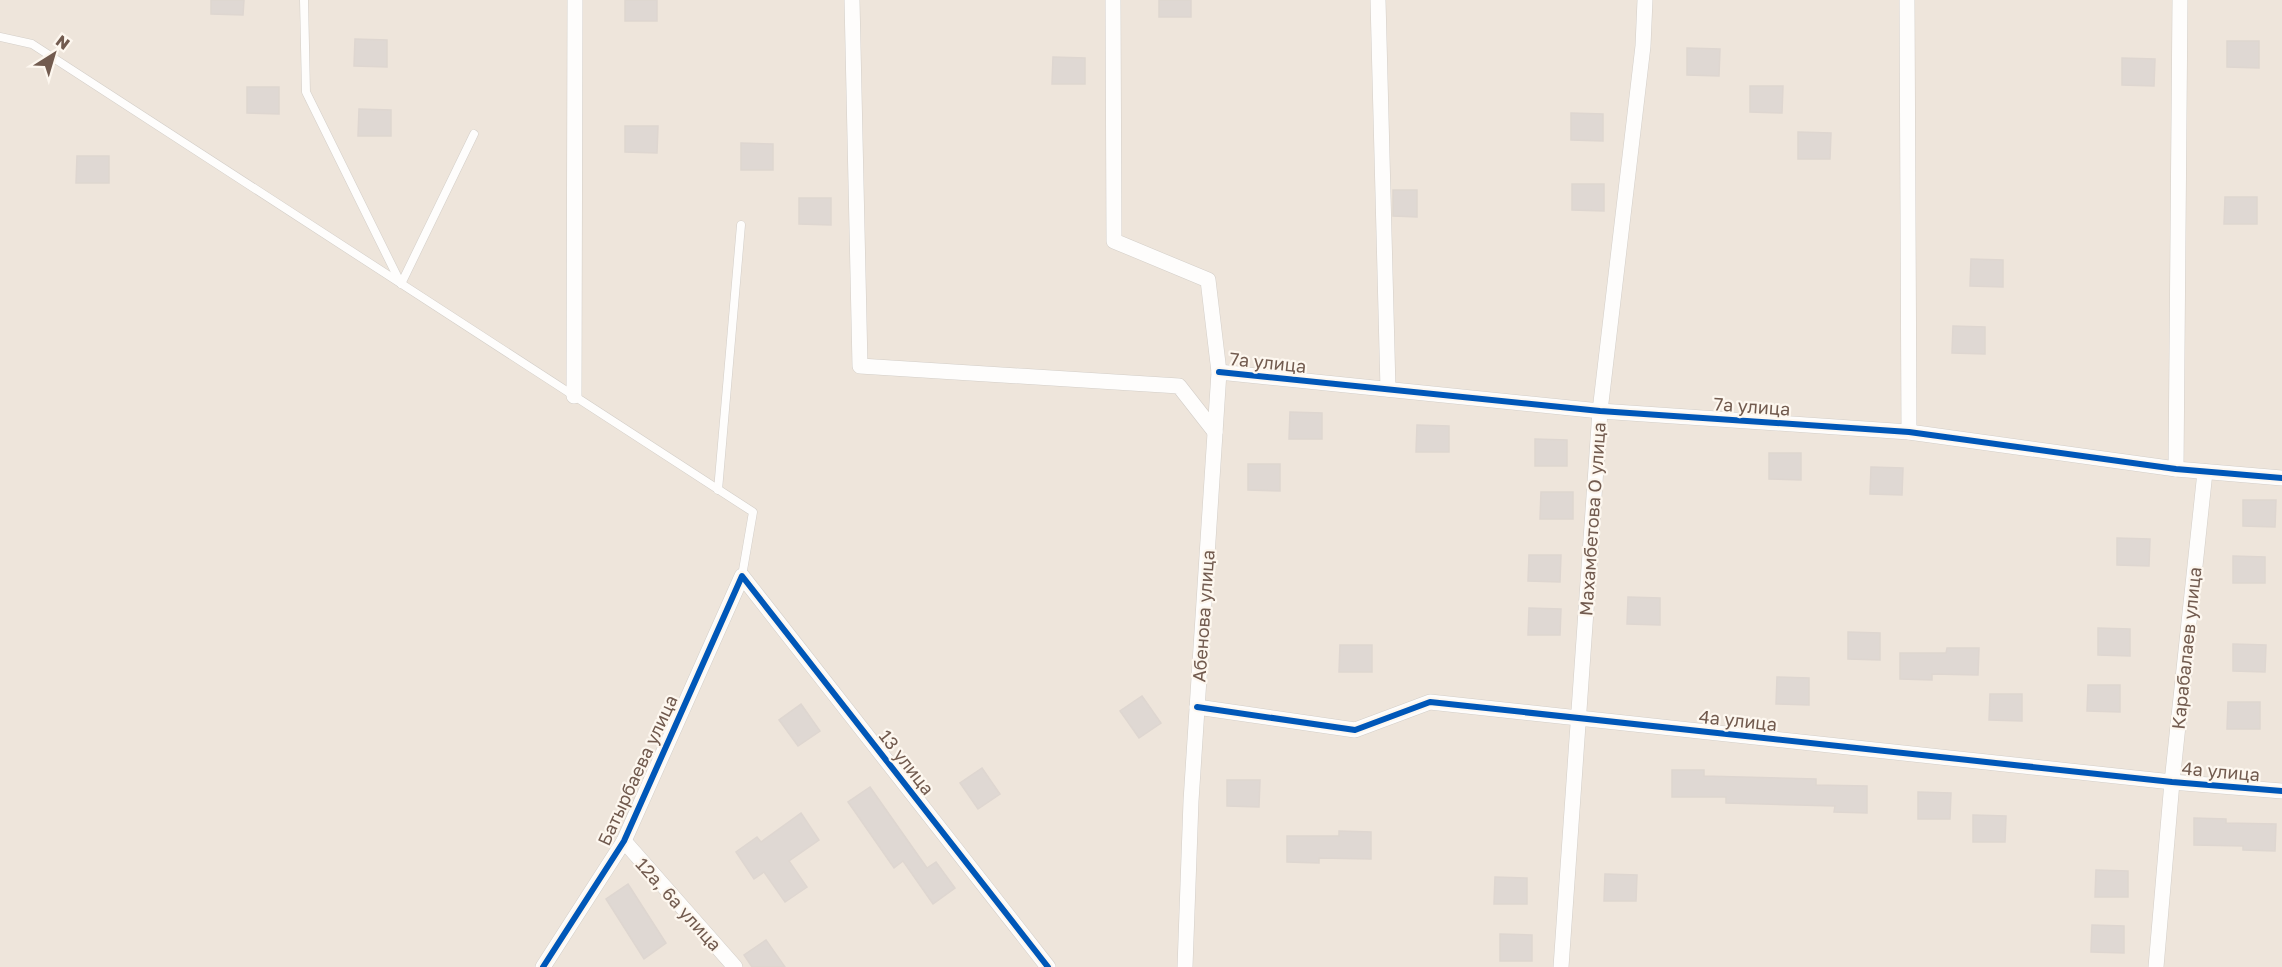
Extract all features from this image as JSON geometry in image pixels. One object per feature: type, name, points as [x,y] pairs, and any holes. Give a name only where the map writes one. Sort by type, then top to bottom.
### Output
[{"type":"street","points":[[574,396],[575,0]]},
{"type":"street","points":[[852,0],[860,366],[1179,386],[1215,432]]},
{"type":"street","name":"Абенова улица","points":[[1113,0],[1114,242],[1209,280],[1219,372],[1197,706],[1185,967]]},
{"type":"street","points":[[1378,0],[1388,389]]},
{"type":"street","name":"Махамбетова О улица","points":[[1561,967],[1576,718],[1600,411],[1643,46],[1645,0]]},
{"type":"street","points":[[1907,0],[1909,432]]},
{"type":"street","points":[[2176,469],[2180,0]]},
{"type":"street","name":"7а улица","points":[[1219,372],[1600,411],[1909,432],[2176,469],[2282,478]]},
{"type":"street","name":"Карабалаев улица","points":[[2156,967],[2172,782],[2205,472]]},
{"type":"street","name":"Батырбаева улица","points":[[543,967],[624,841],[742,576]]},
{"type":"street","name":"13 улица","points":[[742,576],[1048,967]]},
{"type":"street","name":"4а улица","points":[[1197,706],[1355,730],[1430,702],[2172,782],[2282,791]]},
{"type":"street","name":"12а, 6а улица","points":[[624,841],[735,967]]},
{"type":"lane","points":[[304,0],[306,92],[401,284]]},
{"type":"lane","points":[[0,37],[32,44],[753,512],[742,576]]},
{"type":"lane","points":[[401,284],[474,134]]},
{"type":"lane","points":[[718,490],[741,225]]},
{"type":"shaded area","points":[[0,0],[2282,0],[2282,967],[0,967]]},
{"type":"building","points":[[211,0],[244,0],[243,15],[211,14]]},
{"type":"building","points":[[625,0],[657,0],[657,21],[625,21]]},
{"type":"building","points":[[1159,0],[1191,0],[1191,17],[1159,17]]},
{"type":"building","points":[[355,39],[387,40],[387,67],[354,66]]},
{"type":"building","points":[[2227,41],[2259,41],[2259,68],[2227,67]]},
{"type":"building","points":[[1687,48],[1720,49],[1719,76],[1687,75]]},
{"type":"building","points":[[1053,57],[1085,58],[1085,84],[1052,84]]},
{"type":"building","points":[[2122,58],[2155,59],[2154,86],[2122,85]]},
{"type":"building","points":[[1750,86],[1783,86],[1782,113],[1750,112]]},
{"type":"building","points":[[247,87],[279,87],[279,114],[247,113]]},
{"type":"building","points":[[359,109],[391,110],[391,136],[358,136]]},
{"type":"building","points":[[1571,113],[1603,114],[1603,141],[1571,140]]},
{"type":"building","points":[[625,126],[658,126],[657,153],[625,152]]},
{"type":"building","points":[[1798,132],[1831,133],[1830,159],[1798,159]]},
{"type":"building","points":[[741,143],[773,144],[773,170],[741,170]]},
{"type":"building","points":[[77,156],[109,156],[109,183],[76,183]]},
{"type":"building","points":[[1572,184],[1604,184],[1604,211],[1572,210]]},
{"type":"building","points":[[1393,190],[1417,190],[1417,217],[1393,216]]},
{"type":"building","points":[[2225,197],[2257,197],[2257,224],[2224,224]]},
{"type":"building","points":[[799,198],[831,198],[831,225],[799,224]]},
{"type":"building","points":[[1971,259],[2003,260],[2003,287],[1970,286]]},
{"type":"building","points":[[1953,326],[1985,327],[1985,354],[1952,353]]},
{"type":"building","points":[[1290,412],[1322,413],[1322,439],[1289,439]]},
{"type":"building","points":[[1417,425],[1449,426],[1449,452],[1416,452]]},
{"type":"building","points":[[1535,439],[1567,440],[1567,466],[1535,466]]},
{"type":"building","points":[[1769,453],[1801,453],[1801,480],[1769,479]]},
{"type":"building","points":[[1248,464],[1280,464],[1280,491],[1248,490]]},
{"type":"building","points":[[1871,467],[1903,468],[1902,495],[1870,494]]},
{"type":"building","points":[[1541,492],[1573,492],[1573,519],[1540,519]]},
{"type":"building","points":[[2243,500],[2276,500],[2275,527],[2243,526]]},
{"type":"building","points":[[2117,538],[2150,539],[2149,566],[2117,565]]},
{"type":"building","points":[[1529,555],[1561,555],[1560,582],[1528,581]]},
{"type":"building","points":[[2233,556],[2265,557],[2265,583],[2233,583]]},
{"type":"building","points":[[1628,597],[1660,598],[1660,625],[1627,624]]},
{"type":"building","points":[[1529,608],[1561,609],[1560,635],[1528,635]]},
{"type":"building","points":[[2098,628],[2130,629],[2130,656],[2098,655]]},
{"type":"building","points":[[1848,632],[1880,633],[1880,660],[1848,659]]},
{"type":"building","points":[[2233,644],[2266,645],[2265,672],[2233,671]]},
{"type":"building","points":[[1340,645],[1372,645],[1372,672],[1339,672]]},
{"type":"building","points":[[1947,648],[1979,648],[1978,675],[1932,674],[1932,680],[1900,679],[1900,653],[1946,653]]},
{"type":"building","points":[[1777,677],[1809,678],[1809,705],[1776,704]]},
{"type":"building","points":[[2088,685],[2120,685],[2120,712],[2087,711]]},
{"type":"building","points":[[1990,694],[2022,694],[2022,721],[1989,720]]},
{"type":"building","points":[[1142,696],[1161,723],[1139,738],[1120,711]]},
{"type":"building","points":[[2228,702],[2260,702],[2260,729],[2227,729]]},
{"type":"building","points":[[801,704],[820,731],[798,746],[779,720]]},
{"type":"building","points":[[982,768],[1000,794],[978,809],[960,783]]},
{"type":"building","points":[[1672,770],[1704,770],[1704,776],[1816,779],[1816,785],[1867,786],[1867,813],[1834,812],[1835,806],[1726,803],[1726,797],[1672,797]]},
{"type":"building","points":[[1227,780],[1260,780],[1259,807],[1227,806]]},
{"type":"building","points":[[870,787],[927,868],[936,862],[955,888],[933,904],[903,861],[894,868],[848,802]]},
{"type":"building","points":[[1918,792],[1951,793],[1950,819],[1918,819]]},
{"type":"building","points":[[801,813],[819,840],[789,861],[807,887],[785,902],[764,872],[754,879],[736,852],[757,837],[761,842]]},
{"type":"building","points":[[1973,815],[2006,816],[2005,842],[1973,842]]},
{"type":"building","points":[[2194,818],[2226,819],[2226,823],[2276,824],[2275,851],[2243,850],[2243,846],[2194,845]]},
{"type":"building","points":[[1339,831],[1371,832],[1371,859],[1319,858],[1319,863],[1287,862],[1287,836],[1339,836]]},
{"type":"building","points":[[2096,870],[2128,871],[2128,897],[2095,897]]},
{"type":"building","points":[[1605,874],[1637,875],[1636,901],[1604,901]]},
{"type":"building","points":[[1495,877],[1527,878],[1527,904],[1494,904]]},
{"type":"building","points":[[628,884],[666,943],[644,959],[606,899]]},
{"type":"building","points":[[2092,925],[2124,926],[2124,953],[2091,952]]},
{"type":"building","points":[[1500,934],[1532,935],[1532,961],[1500,961]]},
{"type":"building","points":[[766,940],[785,967],[752,967],[744,955]]},
{"type":"cycle path","points":[[1219,372],[1600,411],[1909,432],[2176,469],[2282,478]]},
{"type":"cycle path","points":[[543,967],[624,841],[742,576],[1048,967]]},
{"type":"cycle path","points":[[1197,707],[1355,730],[1430,702],[2172,782],[2282,791]]}]
